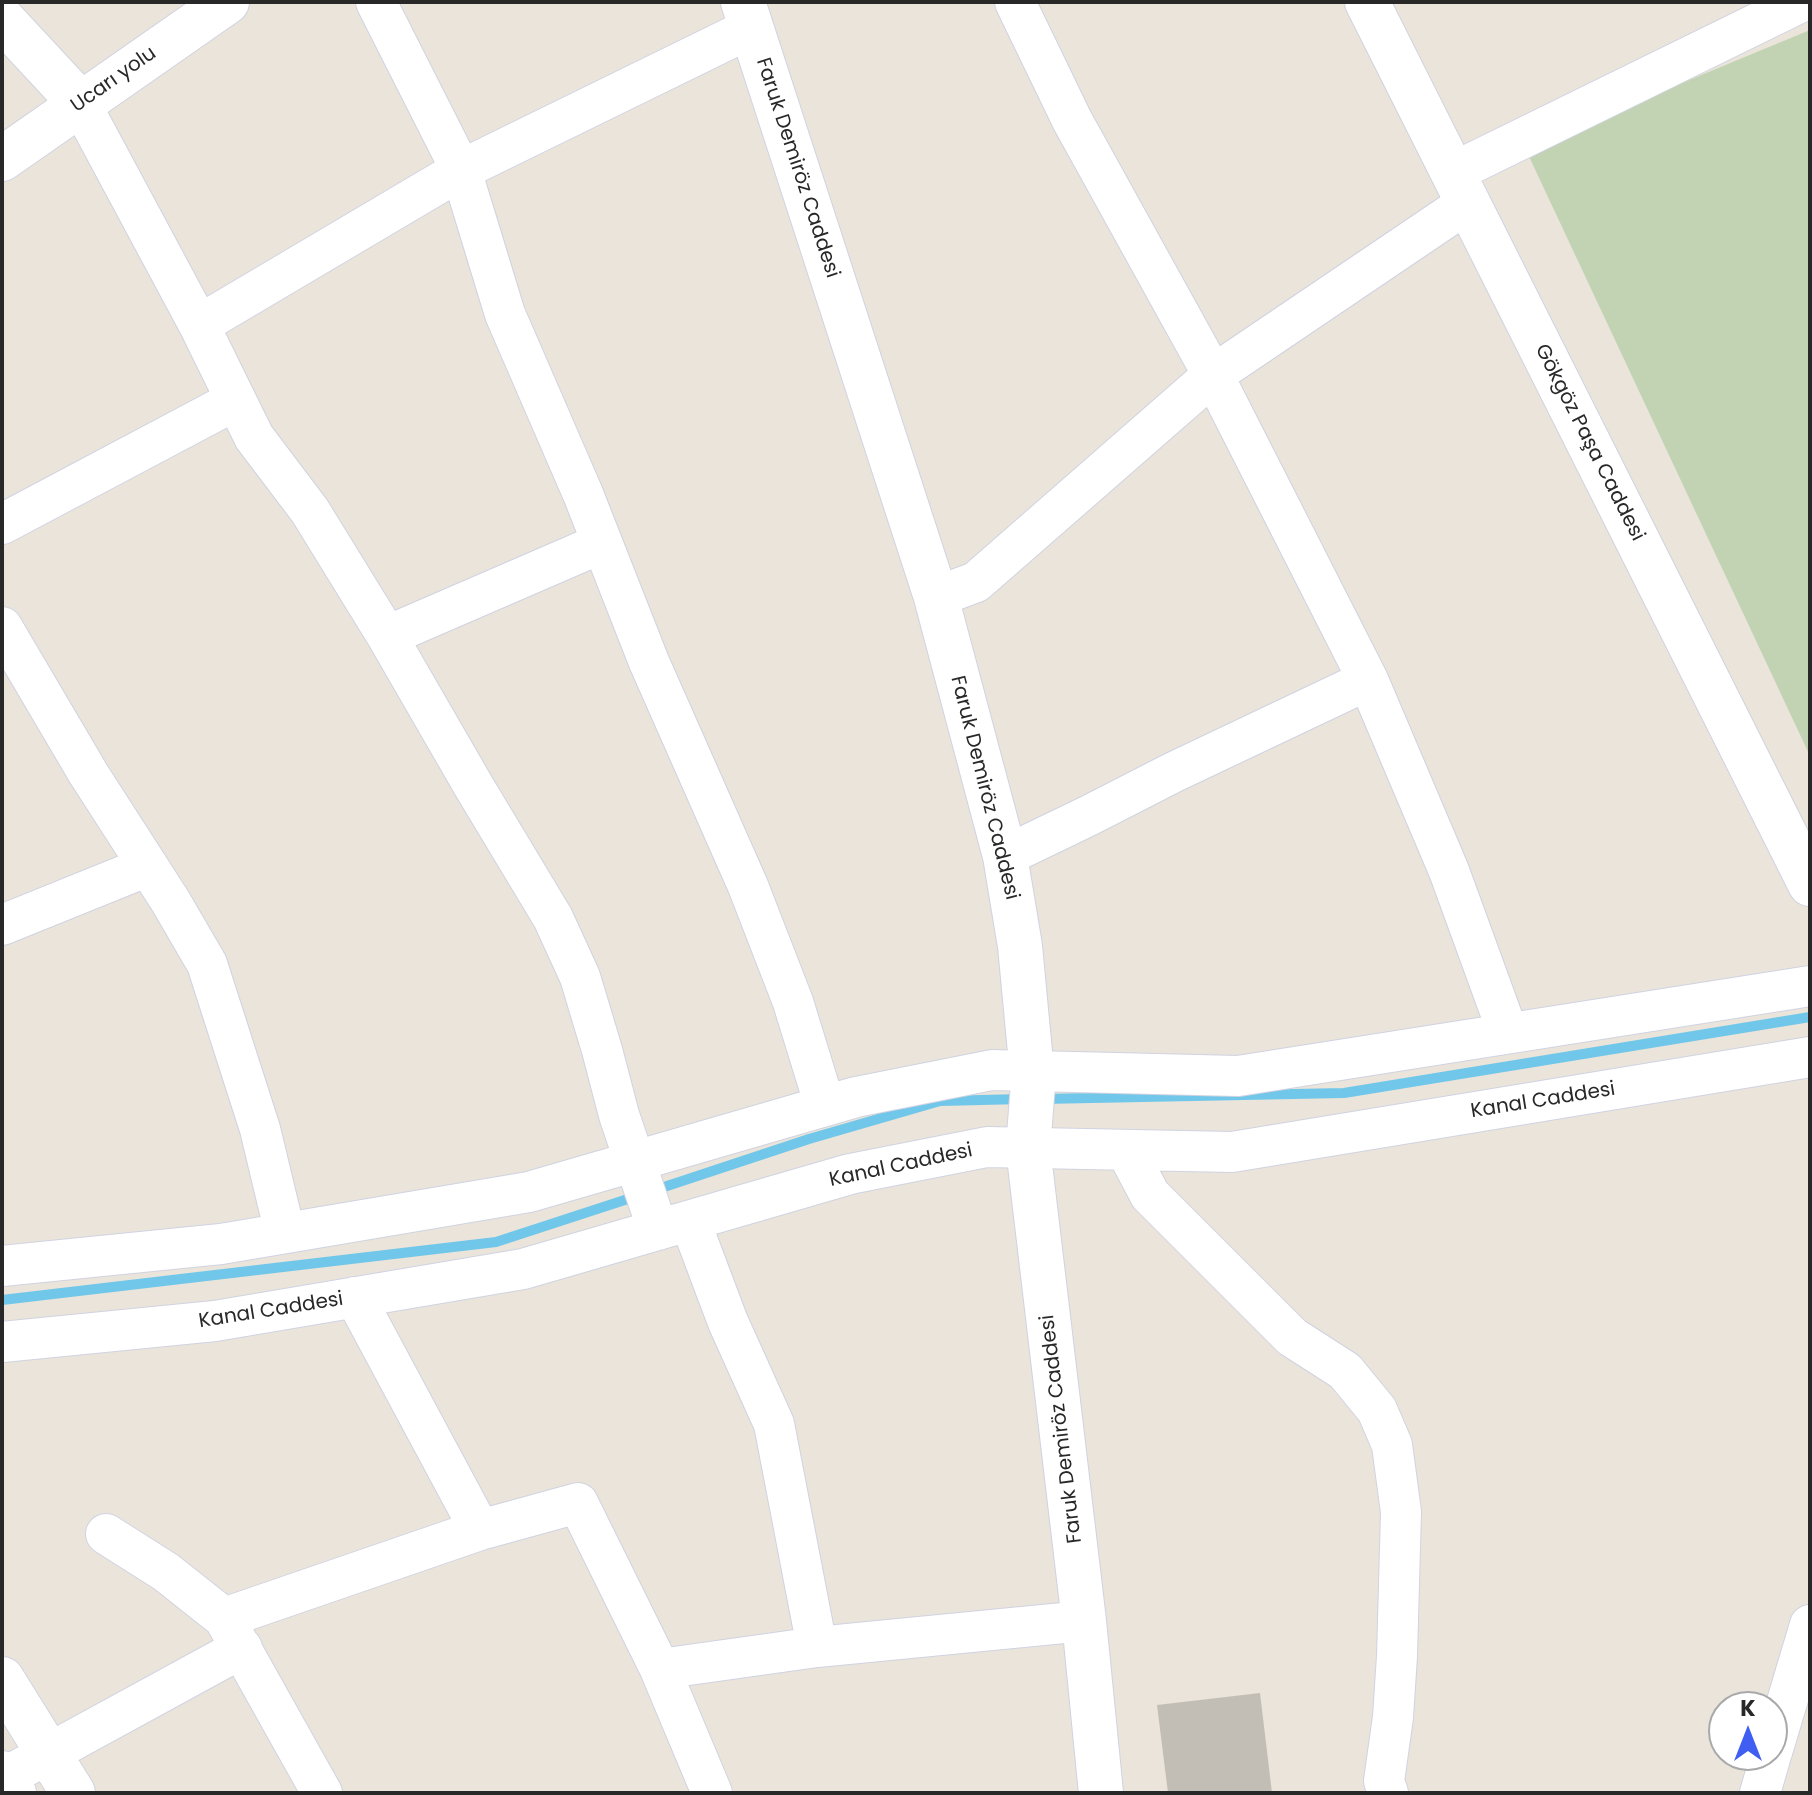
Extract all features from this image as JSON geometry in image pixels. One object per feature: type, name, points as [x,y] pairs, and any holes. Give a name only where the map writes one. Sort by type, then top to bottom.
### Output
[{"type":"street","name":"Ucarı yolu","points":[[2,159],[227,2]]},
{"type":"street","points":[[376,2],[461,170],[505,314],[583,494],[649,662],[754,901],[793,1002],[825,1106]]},
{"type":"street","points":[[1015,2],[1072,120],[1213,375],[1368,680],[1449,871],[1508,1033]]},
{"type":"street","name":"Gökgöz Paşa Caddesi","points":[[1367,2],[1810,884]]},
{"type":"street","points":[[936,597],[976,582],[1213,375],[1461,187],[1801,2]]},
{"type":"street","points":[[199,325],[461,170],[747,15]]},
{"type":"street","name":"Faruk Demiröz Caddesi","points":[[747,15],[936,597],[1005,856],[1020,946],[1032,1077],[1029,1138],[1101,1793]]},
{"type":"street","points":[[2,19],[80,103],[199,325],[254,437],[310,511],[553,918],[580,977],[636,1166],[728,1322],[774,1424],[817,1647]]},
{"type":"street","points":[[2,524],[236,400]]},
{"type":"street","points":[[387,636],[602,543]]},
{"type":"street","points":[[2,627],[88,773],[207,964],[260,1129],[285,1233]]},
{"type":"street","points":[[1005,856],[1368,680]]},
{"type":"street","points":[[2,925],[148,866]]},
{"type":"street","points":[[2,1266],[221,1244],[529,1192],[636,1166],[856,1097],[992,1070],[1032,1077],[1238,1076],[1810,986]]},
{"type":"street","name":"Kanal Caddesi","points":[[2,1342],[215,1321],[523,1269],[667,1222],[850,1174],[1029,1138],[1126,1150],[1232,1152],[1810,1057]]},
{"type":"street","points":[[1126,1150],[1150,1195],[1292,1337],[1345,1371],[1377,1410],[1392,1445],[1401,1512],[1393,1717],[1384,1781],[1388,1793]]},
{"type":"street","points":[[355,1297],[480,1530]]},
{"type":"street","points":[[6,1781],[233,1633],[480,1530],[578,1503],[660,1669],[712,1793]]},
{"type":"street","points":[[106,1534],[166,1572],[233,1633],[322,1793]]},
{"type":"street","points":[[660,1669],[817,1647],[1084,1621]]},
{"type":"street","points":[[1788,1702],[1808,1636]]},
{"type":"street","points":[[2,1679],[73,1793]]},
{"type":"street","points":[[1760,1793],[1767,1771]]},
{"type":"green space","points":[[1810,30],[1810,756],[1525,148]]},
{"type":"building","points":[[1260,1693],[1272,1793],[1168,1793],[1157,1705]]},
{"type":"waterway","points":[[1042,1099],[1344,1093],[1810,1017]]},
{"type":"waterway","points":[[652,1191],[809,1139],[940,1101],[1022,1099]]},
{"type":"waterway","points":[[2,1300],[496,1242],[637,1196]]}]
